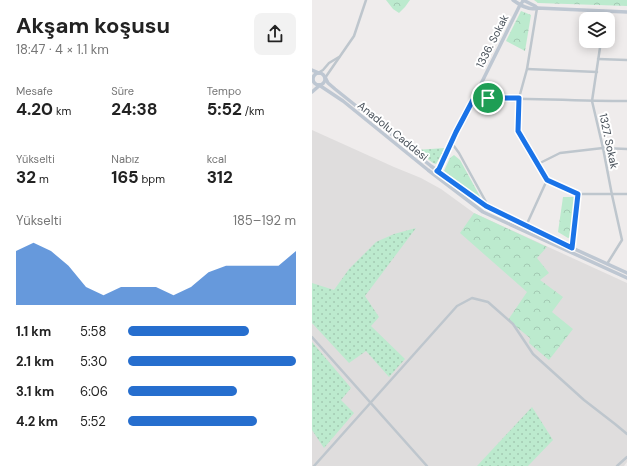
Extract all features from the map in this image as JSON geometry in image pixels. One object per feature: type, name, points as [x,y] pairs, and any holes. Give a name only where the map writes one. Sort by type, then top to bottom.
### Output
[{"type":"main road","points":[[513,0],[520,5],[533,10],[537,8],[627,12]]},
{"type":"main road","points":[[524,0],[537,8]]},
{"type":"main road","name":"1336. Sokak","points":[[437,171],[520,5],[524,0]]},
{"type":"main road","points":[[530,0],[532,4]]},
{"type":"main road","points":[[312,70],[325,78],[324,83],[312,92]]},
{"type":"main road","points":[[319,73],[315,75],[313,80],[315,84],[320,86]]},
{"type":"main road","name":"Anadolu Caddesi","points":[[325,78],[335,90],[437,171],[486,206],[627,273]]},
{"type":"main road","name":"Anadolu Caddesi","points":[[320,86],[343,102],[483,212],[627,278]]},
{"type":"street","points":[[325,78],[335,66],[339,57],[354,36],[366,0]]},
{"type":"street","points":[[537,8],[519,98],[518,131],[547,180],[578,194],[627,194]]},
{"type":"street","name":"1327. Sokak","points":[[600,48],[592,101],[622,240]]},
{"type":"street","points":[[319,73],[329,63],[339,57]]},
{"type":"street","points":[[598,60],[627,60]]},
{"type":"street","points":[[526,69],[597,72]]},
{"type":"street","points":[[474,98],[627,101]]},
{"type":"street","points":[[451,142],[460,154],[479,188],[486,202],[486,206]]},
{"type":"street","points":[[538,164],[560,153],[603,148],[627,149]]},
{"type":"street","points":[[434,175],[437,171]]},
{"type":"street","points":[[526,226],[547,180]]},
{"type":"street","points":[[572,248],[578,194]]},
{"type":"street","points":[[607,264],[622,240],[627,240]]},
{"type":"street","points":[[314,466],[457,306],[472,298],[488,302],[513,324],[534,354],[584,400],[627,434]]},
{"type":"street","points":[[312,337],[427,466]]},
{"type":"street","points":[[617,466],[627,457]]},
{"type":"shaded area","points":[[312,130],[421,178],[441,189],[474,213],[627,283],[627,462],[624,466],[312,466]]},
{"type":"green space","points":[[386,0],[410,0],[399,13],[393,9]]},
{"type":"green space","points":[[534,0],[627,0],[627,6],[538,3]]},
{"type":"green space","points":[[521,11],[531,15],[525,51],[506,41]]},
{"type":"green space","points":[[445,148],[436,164],[416,150]]},
{"type":"green space","points":[[454,155],[460,160],[482,200],[444,171],[450,158]]},
{"type":"green space","points":[[563,197],[575,197],[572,234],[571,237],[568,238],[558,232]]},
{"type":"green space","points":[[474,213],[547,247],[537,258],[549,273],[540,280],[563,297],[552,312],[573,329],[549,360],[529,343],[530,338],[508,320],[527,292],[460,233]]},
{"type":"green space","points":[[416,228],[365,296],[379,317],[371,326],[405,359],[389,377],[366,351],[349,363],[312,323],[312,283],[334,290],[349,269],[376,242],[394,234]]},
{"type":"green space","points":[[312,342],[351,388],[341,400],[354,413],[324,448],[312,430]]},
{"type":"green space","points":[[532,407],[553,440],[528,466],[477,466]]},
{"type":"route","points":[[474,98],[488,98],[519,98],[518,131],[547,180],[578,194],[572,248],[486,206],[437,171],[474,98]]}]
